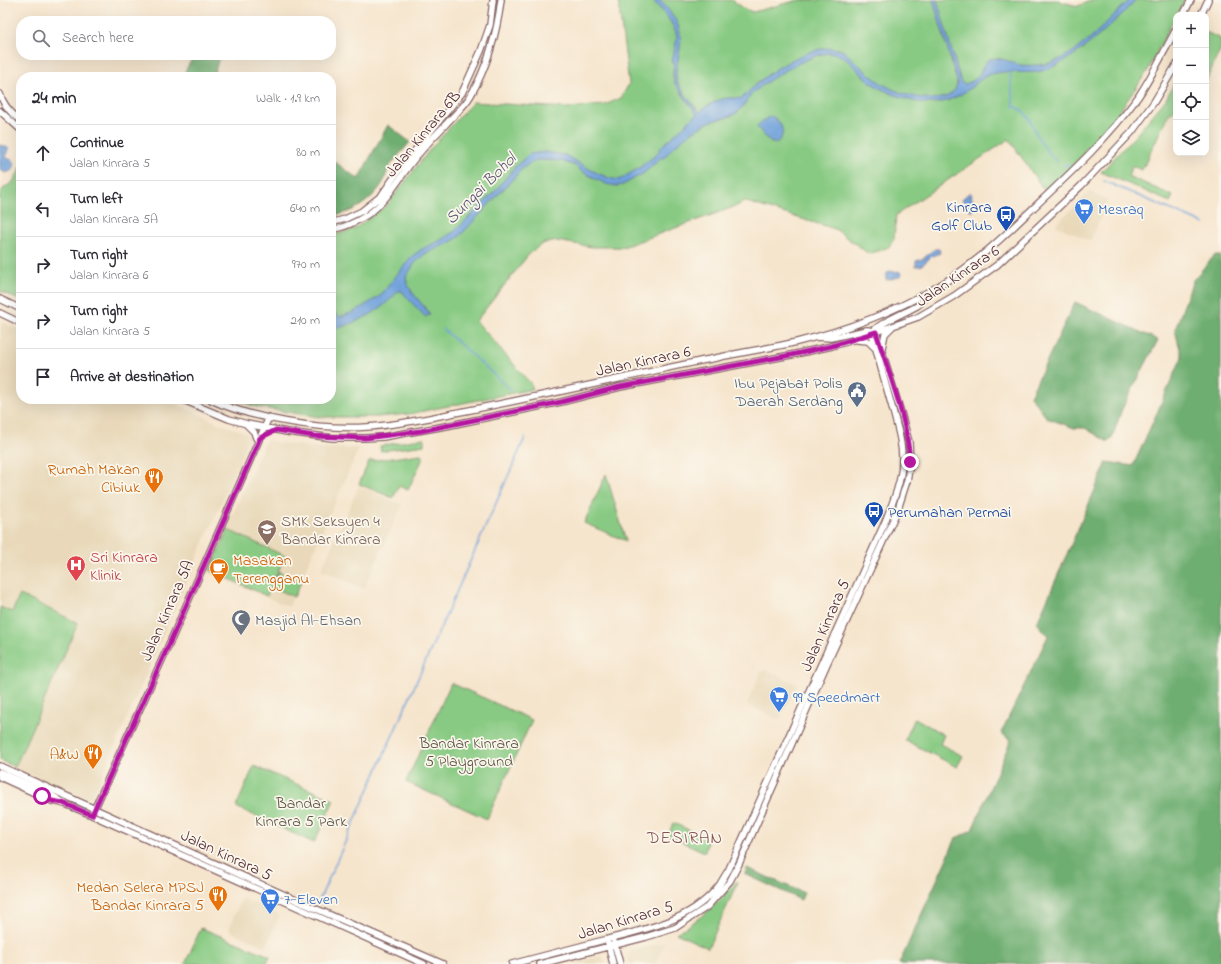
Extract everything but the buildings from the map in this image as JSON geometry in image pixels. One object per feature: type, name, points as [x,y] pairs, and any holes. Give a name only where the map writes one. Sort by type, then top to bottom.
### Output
[{"type":"highway","points":[[0,773],[48,794],[63,803]]},
{"type":"main road","name":"Jalan Kinrara 6B","points":[[336,222],[362,212],[381,196],[398,170],[462,93],[481,51],[490,25],[493,0]]},
{"type":"main road","name":"Jalan Kinrara 6B","points":[[336,228],[350,224],[367,215],[380,204],[415,158],[463,106],[470,96],[482,72],[496,30],[501,0]]},
{"type":"main road","points":[[1185,12],[1191,0]]},
{"type":"main road","points":[[1202,12],[1208,0]]},
{"type":"main road","name":"Jalan Kinrara 6","points":[[222,404],[237,410],[267,417],[317,426],[365,427],[426,418],[549,394],[703,360],[797,342],[874,318],[939,286],[976,261],[995,245],[1086,158],[1121,119],[1159,62],[1173,35]]},
{"type":"main road","name":"Jalan Kinrara 6","points":[[192,404],[210,412],[244,423],[276,430],[333,438],[371,438],[421,431],[561,402],[620,387],[791,355],[853,340],[918,317],[954,296],[985,275],[1010,254],[1094,173],[1132,132],[1154,102],[1173,70]]},
{"type":"main road","points":[[0,94],[2,101],[16,118]]},
{"type":"main road","points":[[0,111],[16,125]]},
{"type":"main road","points":[[815,336],[831,338],[867,330],[874,332],[878,326],[907,312],[919,304],[939,286]]},
{"type":"main road","points":[[0,299],[16,307]]},
{"type":"main road","points":[[0,314],[16,321]]},
{"type":"main road","points":[[853,340],[864,339],[873,344],[879,351],[885,334],[894,326]]},
{"type":"main road","name":"Jalan Kinrara 5","points":[[512,964],[660,925],[676,919],[696,907],[720,885],[739,850],[873,549],[894,500],[900,479],[902,464],[898,429],[874,332]]},
{"type":"main road","name":"Jalan Kinrara 5","points":[[540,964],[675,928],[707,907],[730,882],[898,509],[907,481],[910,462],[909,442],[879,351]]},
{"type":"main road","points":[[549,394],[553,399],[561,402]]},
{"type":"main road","points":[[542,406],[547,401],[549,394]]},
{"type":"main road","name":"Jalan Kinrara 5A","points":[[90,814],[171,640],[267,417]]},
{"type":"main road","points":[[244,423],[258,438],[276,430]]},
{"type":"main road","points":[[864,568],[874,560],[873,549]]},
{"type":"main road","name":"Jalan Kinrara 5","points":[[0,766],[298,901],[443,964]]},
{"type":"main road","name":"Jalan Kinrara 5","points":[[0,777],[52,801],[63,803],[90,814],[424,964]]},
{"type":"main road","points":[[84,804],[98,798],[105,813]]},
{"type":"main road","points":[[610,938],[620,964]]},
{"type":"main road","points":[[618,956],[622,948],[629,941]]},
{"type":"main road","points":[[612,945],[611,957],[613,964]]},
{"type":"main road","points":[[596,949],[606,952],[611,957]]},
{"type":"shaded area","points":[[1090,192],[1108,200],[1090,241],[1055,225]]},
{"type":"shaded area","points":[[0,321],[16,329],[16,404],[177,404],[220,424],[247,433],[250,437],[93,796],[86,798],[0,761]]},
{"type":"shaded area","name":"SMK Seksyen 4 Bandar Kinrara","points":[[266,440],[323,448],[359,448],[289,607],[207,572]]},
{"type":"shaded area","points":[[359,486],[402,505],[364,589],[321,570]]},
{"type":"shaded area","points":[[766,670],[797,684],[779,719],[747,705],[761,672]]},
{"type":"shaded area","points":[[242,898],[279,915],[266,947],[230,930],[230,925]]},
{"type":"shaded area","points":[[663,943],[664,945],[655,964],[630,964],[628,957],[631,950]]},
{"type":"shaded area","points":[[602,956],[605,964],[570,964]]},
{"type":"green space","name":"Kinrara Golf Club","points":[[618,0],[732,0],[745,9],[753,12],[799,0],[1060,0],[1062,2],[1078,6],[1092,0],[1185,0],[1178,12],[1173,12],[1173,21],[1147,72],[1114,119],[1082,157],[1046,193],[1009,139],[896,215],[894,239],[889,247],[869,254],[835,229],[743,201],[739,205],[623,247],[592,247],[557,241],[542,244],[529,254],[476,321],[531,384],[533,389],[409,414],[377,417],[319,417],[257,407],[247,404],[336,404],[336,234],[354,229],[387,205],[431,148],[473,102],[567,108],[605,105],[621,98],[629,84]]},
{"type":"green space","points":[[1209,33],[1221,39],[1221,48],[1209,74]]},
{"type":"green space","points":[[191,60],[218,60],[215,72],[185,72]]},
{"type":"green space","points":[[1173,85],[1173,112],[1167,117],[1142,170],[1132,166],[1128,176],[1173,196],[1170,202],[1101,172],[1137,134],[1166,99]]},
{"type":"green space","points":[[388,125],[410,142],[392,163],[388,169],[384,181],[368,200],[355,209],[336,215],[336,163],[358,179]]},
{"type":"green space","points":[[16,176],[16,299],[0,291],[0,194],[4,188],[13,182]]},
{"type":"green space","points":[[1215,255],[1221,256],[1221,964],[899,964],[956,838],[972,830],[1011,740],[1001,733],[1048,636],[1037,623],[1107,462],[1133,466],[1182,357],[1175,330],[1193,280]]},
{"type":"green space","points":[[1075,302],[1158,340],[1122,409],[1112,438],[1108,442],[1085,428],[1074,428],[1047,418],[1030,396]]},
{"type":"green space","points":[[424,438],[424,445],[381,451],[380,446]]},
{"type":"green space","points":[[421,454],[423,458],[408,490],[399,486],[393,498],[359,484],[369,461]]},
{"type":"green space","points":[[606,474],[626,541],[584,523]]},
{"type":"green space","points":[[228,530],[285,556],[267,596],[210,570]]},
{"type":"green space","points":[[279,572],[301,582],[294,597],[273,587]]},
{"type":"green space","points":[[20,595],[78,623],[15,767],[0,760],[0,607],[12,612]]},
{"type":"green space","name":"Bandar Kinrara 5 Playground","points":[[451,683],[532,720],[487,819],[406,782]]},
{"type":"green space","points":[[915,718],[944,735],[940,744],[963,756],[957,767],[905,740]]},
{"type":"green space","name":"Bandar Kinrara 5 Park","points":[[254,766],[334,800],[314,843],[236,807]]},
{"type":"green space","points":[[673,823],[708,838],[705,852],[668,836]]},
{"type":"green space","points":[[747,868],[804,893],[801,900],[745,874]]},
{"type":"green space","points":[[736,882],[738,882],[708,948],[676,933],[709,910]]},
{"type":"green space","points":[[201,928],[270,956],[266,964],[185,964]]},
{"type":"water","points":[[652,0],[660,0],[679,27],[681,41],[676,70],[677,81],[699,112],[710,104],[719,100],[728,98],[742,98],[760,81],[778,68],[813,51],[825,49],[835,49],[845,52],[871,75],[894,90],[921,98],[931,99],[947,96],[955,90],[957,81],[933,0],[937,0],[961,82],[965,84],[975,79],[987,61],[994,58],[1020,65],[1052,63],[1064,57],[1088,40],[1130,0],[1136,0],[1093,41],[1068,59],[1055,66],[1035,72],[1001,72],[988,75],[960,95],[950,100],[924,103],[905,99],[877,87],[841,56],[830,53],[822,54],[788,69],[765,83],[750,96],[738,112],[699,127],[679,142],[664,158],[662,157],[644,173],[623,185],[616,186],[606,184],[581,171],[576,166],[561,161],[538,160],[522,169],[459,237],[425,254],[415,263],[406,277],[407,283],[412,292],[430,314],[426,317],[402,291],[398,291],[384,305],[368,316],[336,328],[336,314],[339,317],[354,312],[380,296],[411,257],[422,249],[455,231],[529,154],[545,152],[565,155],[593,171],[609,178],[619,180],[639,168],[657,154],[661,147],[697,114],[675,84],[673,77],[674,62],[672,62],[677,38],[674,28],[660,8]]},
{"type":"water","points":[[771,116],[781,125],[782,129],[782,137],[776,143],[771,143],[757,127],[762,121]]},
{"type":"water","points":[[0,145],[9,148],[5,157],[12,160],[15,164],[13,170],[6,173],[0,170]]},
{"type":"water","points":[[970,192],[972,195],[971,198],[977,205],[973,210],[970,210],[962,199]]},
{"type":"water","points":[[935,249],[939,249],[940,253],[932,256],[921,266],[916,266],[916,261],[924,258]]},
{"type":"water","points":[[889,271],[899,271],[902,275],[887,280],[886,275]]},
{"type":"waterway","points":[[1010,71],[1013,106],[1028,116],[1043,145],[1057,162]]},
{"type":"waterway","points":[[1063,165],[1070,165]]},
{"type":"waterway","points":[[1104,181],[1204,224]]},
{"type":"waterway","points":[[443,329],[511,390]]},
{"type":"waterway","points":[[318,903],[525,438]]},
{"type":"place","name":"Mesraq","points":[[1084,225]]},
{"type":"place","name":"Kinrara Golf Club","points":[[1006,232]]},
{"type":"place","name":"Ibu Pejabat Polis Daerah Serdang","points":[[857,408]]},
{"type":"place","name":"Rumah Makan Cibiuk","points":[[154,494]]},
{"type":"place","name":"Perumahan Permai","points":[[874,528]]},
{"type":"place","name":"SMK Seksyen 4 Bandar Kinrara","points":[[267,546]]},
{"type":"place","name":"Sri Kinrara Klinik","points":[[76,582]]},
{"type":"place","name":"Masakan Terengganu","points":[[219,585]]},
{"type":"place","name":"Masjid Al-Ehsan","points":[[241,636]]},
{"type":"place","name":"99 Speedmart","points":[[779,713]]},
{"type":"place","name":"A&W","points":[[93,770]]},
{"type":"place","name":"Medan Selera MPSJ Bandar Kinrara 5","points":[[218,912]]},
{"type":"place","name":"7-Eleven","points":[[270,915]]},
{"type":"district","name":"DESIRAN","points":[[685,837]]},
{"type":"route","points":[[42,796],[92,815],[260,438],[268,433],[276,430],[333,438],[365,438],[399,435],[561,402],[620,387],[791,355],[832,346],[876,332],[909,442],[910,462]]},
{"type":"water label","name":"Sungai Bohol","points":[[480,188]]}]
